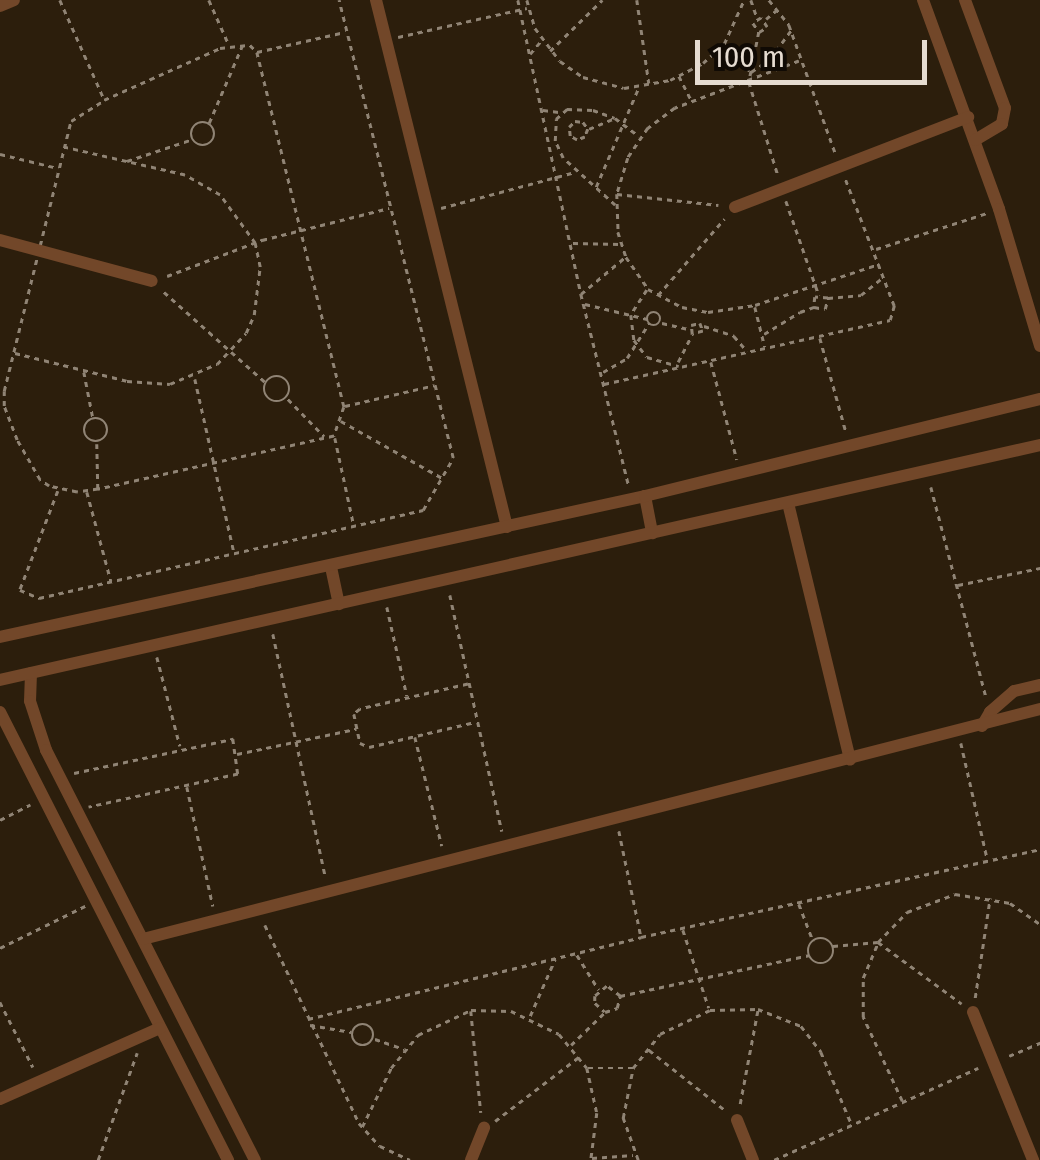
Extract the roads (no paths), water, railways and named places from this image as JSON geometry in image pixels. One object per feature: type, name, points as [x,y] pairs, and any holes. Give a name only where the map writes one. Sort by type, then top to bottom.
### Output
[{"type":"street","points":[[0,6],[14,0]]},
{"type":"street","points":[[376,0],[507,527]]},
{"type":"street","points":[[923,0],[976,140],[1040,346]]},
{"type":"street","points":[[965,0],[1004,108],[1002,124],[976,140]]},
{"type":"street","points":[[735,207],[968,117]]},
{"type":"street","points":[[0,240],[152,281]]},
{"type":"street","points":[[0,637],[639,498],[1040,399]]},
{"type":"street","points":[[0,680],[1040,446]]},
{"type":"street","points":[[639,498],[652,533]]},
{"type":"street","points":[[788,503],[850,760]]},
{"type":"street","points":[[330,567],[340,604]]},
{"type":"street","points":[[0,623],[16,633]]},
{"type":"street","points":[[31,674],[30,701],[46,750],[255,1160]]},
{"type":"street","points":[[982,726],[990,712],[1014,692],[1040,685]]},
{"type":"street","points":[[143,939],[1040,709]]},
{"type":"street","points":[[0,712],[228,1160]]},
{"type":"street","points":[[24,760],[46,750]]},
{"type":"street","points":[[973,1012],[1037,1160]]},
{"type":"street","points":[[0,1099],[160,1028]]},
{"type":"street","points":[[737,1120],[753,1160]]},
{"type":"street","points":[[471,1160],[483,1130]]}]
